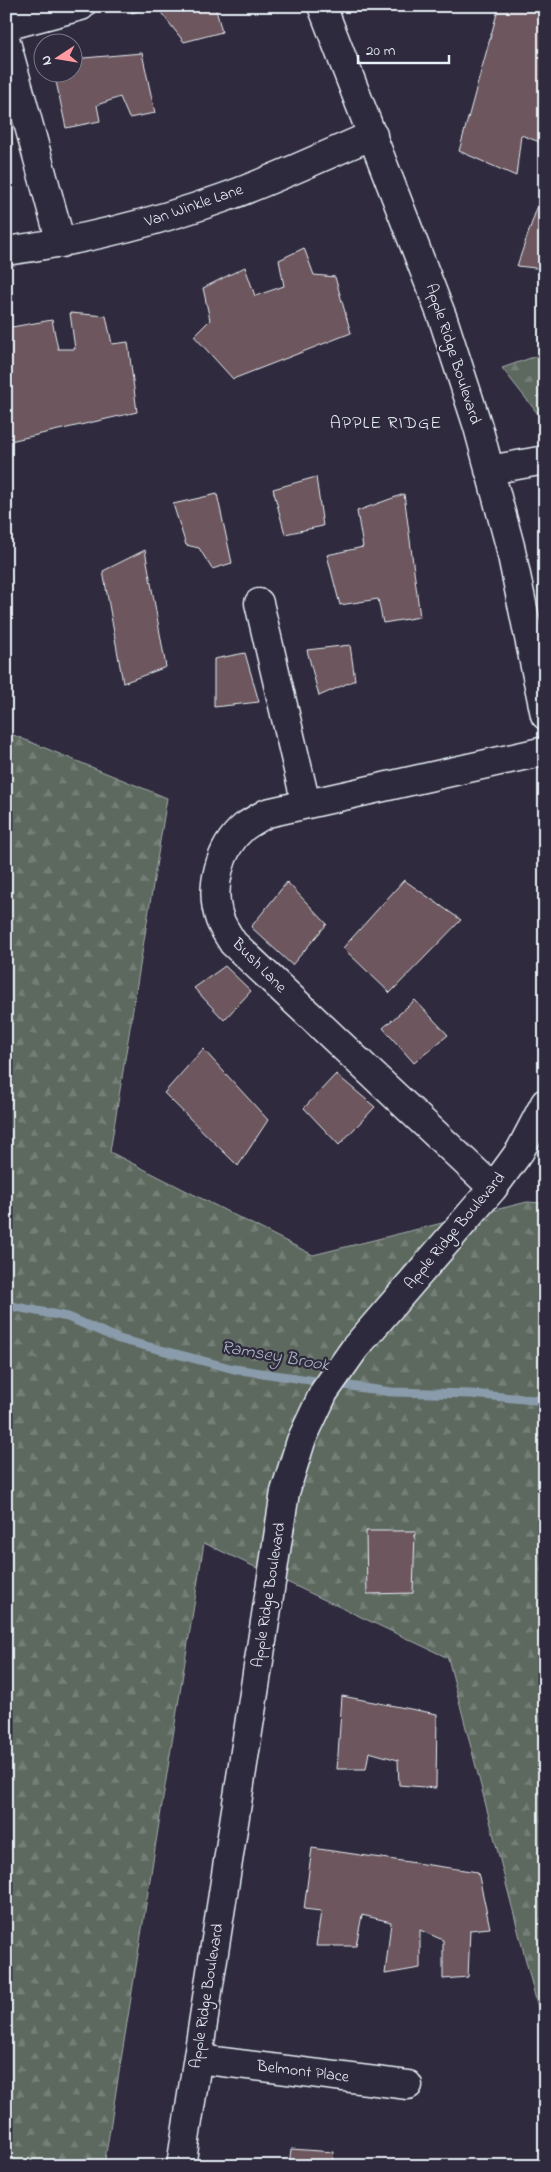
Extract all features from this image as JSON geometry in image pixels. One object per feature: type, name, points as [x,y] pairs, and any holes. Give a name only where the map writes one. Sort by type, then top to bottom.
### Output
[{"type":"street","points":[[6,26],[81,6]]},
{"type":"street","name":"Apple Ridge Boulevard","points":[[322,6],[443,319],[478,427],[510,546],[545,715]]},
{"type":"street","points":[[6,42],[61,243]]},
{"type":"street","name":"Van Winkle Lane","points":[[6,251],[61,243],[136,226],[223,198],[373,135]]},
{"type":"street","points":[[489,470],[545,460]]},
{"type":"street","points":[[259,603],[306,804]]},
{"type":"street","name":"Bush Lane","points":[[493,1188],[233,944],[220,920],[215,895],[218,870],[227,848],[244,828],[267,813],[545,752]]},
{"type":"street","name":"Apple Ridge Boulevard","points":[[181,2166],[284,1492],[301,1441],[324,1392],[355,1348],[493,1188],[520,1151],[545,1103]]},
{"type":"street","name":"Belmont Place","points":[[198,2059],[408,2084]]},
{"type":"green space","points":[[545,353],[545,423],[502,368]]},
{"type":"green space","points":[[6,732],[167,798],[110,1152],[313,1255],[527,1202],[545,1203],[545,2035],[448,1658],[204,1543],[104,2166],[6,2166]]},
{"type":"building","points":[[130,6],[153,6],[132,13]]},
{"type":"building","points":[[156,6],[215,6],[222,32],[184,42]]},
{"type":"building","points":[[499,6],[545,6],[545,144],[521,135],[516,176],[459,151]]},
{"type":"building","points":[[142,53],[155,113],[129,118],[120,97],[97,105],[100,121],[66,128],[56,82],[82,82],[82,58]]},
{"type":"building","points":[[6,123],[13,147],[6,149]]},
{"type":"building","points":[[542,193],[545,194],[545,269],[517,266]]},
{"type":"building","points":[[304,248],[314,275],[335,277],[351,333],[233,379],[194,336],[210,320],[203,288],[245,267],[255,296],[284,286],[279,260]]},
{"type":"building","points":[[70,313],[106,316],[112,344],[128,342],[137,412],[6,442],[6,356],[9,353],[6,328],[52,320],[58,349],[75,349]]},
{"type":"building","points":[[316,477],[323,526],[285,534],[273,489]]},
{"type":"building","points":[[217,494],[232,563],[212,569],[199,548],[186,545],[173,504]]},
{"type":"building","points":[[404,494],[420,617],[383,623],[378,599],[340,605],[327,555],[363,547],[357,511]]},
{"type":"building","points":[[145,550],[166,667],[123,683],[103,571]]},
{"type":"building","points":[[350,645],[355,680],[319,696],[307,650]]},
{"type":"building","points":[[245,653],[259,702],[214,707],[214,659]]},
{"type":"building","points":[[404,880],[461,920],[390,993],[343,948]]},
{"type":"building","points":[[287,882],[327,924],[292,965],[251,927]]},
{"type":"building","points":[[225,966],[251,991],[224,1020],[194,988]]},
{"type":"building","points":[[415,1000],[448,1035],[414,1063],[383,1028]]},
{"type":"building","points":[[203,1049],[268,1120],[238,1166],[164,1093]]},
{"type":"building","points":[[336,1074],[375,1107],[339,1145],[304,1108]]},
{"type":"building","points":[[366,1531],[415,1531],[413,1593],[367,1594]]},
{"type":"building","points":[[342,1696],[437,1714],[436,1788],[399,1785],[398,1760],[369,1752],[366,1769],[337,1769]]},
{"type":"building","points":[[312,1848],[478,1872],[490,1928],[470,1930],[468,1977],[443,1979],[443,1940],[420,1930],[420,1968],[385,1974],[391,1922],[362,1915],[356,1946],[316,1946],[321,1911],[304,1909]]},
{"type":"building","points":[[291,2149],[334,2152],[332,2166],[289,2166]]},
{"type":"waterway","name":"Ramsey Brook","points":[[6,1305],[68,1317],[119,1339],[234,1369],[391,1392],[471,1394],[545,1401]]},
{"type":"district","name":"APPLE RIDGE","points":[[386,424]]}]
